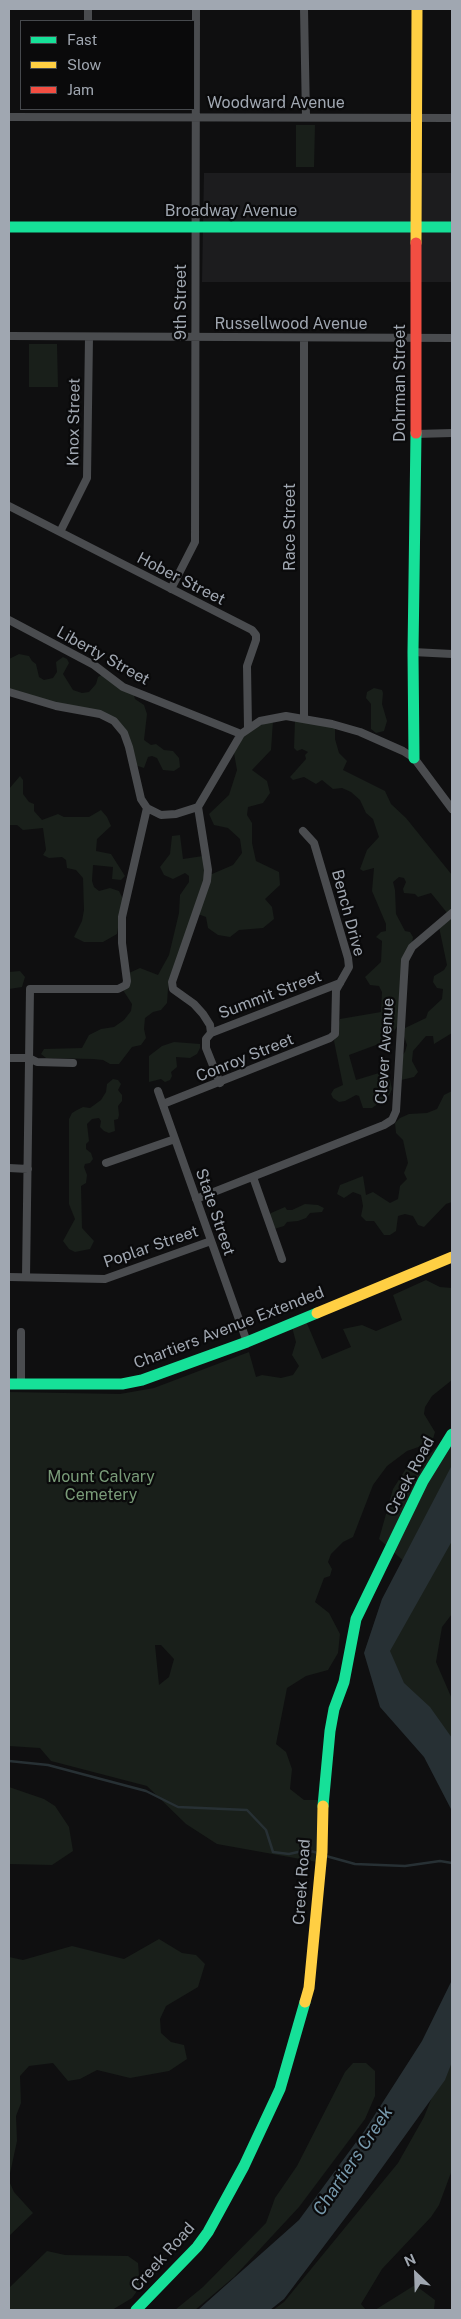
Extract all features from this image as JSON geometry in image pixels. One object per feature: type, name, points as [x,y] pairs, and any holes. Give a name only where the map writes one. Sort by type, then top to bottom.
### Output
[{"type":"street","name":"9th Street","points":[[171,589],[195,542],[196,9]]},
{"type":"street","points":[[304,9],[306,117]]},
{"type":"street","name":"Dohrman Street","points":[[414,758],[413,652],[418,227],[418,9]]},
{"type":"street","name":"Woodward Avenue","points":[[9,117],[87,113],[196,116],[452,118]]},
{"type":"street","name":"Broadway Avenue","points":[[9,227],[452,227]]},
{"type":"street","name":"Russellwood Avenue","points":[[9,336],[452,338]]},
{"type":"street","name":"Knox Street","points":[[60,532],[87,478],[89,337]]},
{"type":"street","name":"Race Street","points":[[304,338],[304,718]]},
{"type":"street","points":[[416,434],[452,433]]},
{"type":"street","name":"Hober Street","points":[[9,507],[252,630],[256,635],[256,640],[247,666],[248,728]]},
{"type":"street","name":"Liberty Street","points":[[9,620],[94,665],[124,687],[241,734]]},
{"type":"street","points":[[413,652],[452,654]]},
{"type":"street","points":[[9,692],[56,706],[100,714],[114,721],[124,733],[129,747],[138,792],[147,808],[154,813],[169,815],[182,813],[198,807],[241,734],[260,721],[276,717],[304,718],[360,732],[414,758],[452,809]]},
{"type":"street","points":[[198,807],[208,881],[172,982],[173,989],[194,1004],[204,1014],[210,1025],[211,1033],[206,1039],[206,1048],[220,1083]]},
{"type":"street","points":[[26,1277],[30,989],[118,989],[126,985],[122,917],[147,808]]},
{"type":"street","name":"Bench Drive","points":[[303,831],[314,843],[348,958],[348,967],[336,990],[335,1034]]},
{"type":"street","name":"Clever Avenue","points":[[196,1199],[392,1120],[396,1111],[405,960],[412,947],[452,913]]},
{"type":"street","name":"Summit Street","points":[[211,1033],[340,983]]},
{"type":"street","name":"Conroy Street","points":[[163,1104],[220,1083],[330,1038],[335,1034]]},
{"type":"street","points":[[9,1058],[29,1058],[38,1062],[73,1063]]},
{"type":"street","name":"State Street","points":[[158,1091],[247,1342]]},
{"type":"street","points":[[106,1163],[175,1139]]},
{"type":"street","points":[[9,1168],[28,1169]]},
{"type":"street","points":[[253,1177],[282,1259]]},
{"type":"street","name":"Poplar Street","points":[[9,1277],[105,1279],[211,1241]]},
{"type":"street","name":"Chartiers Avenue Extended","points":[[9,1384],[122,1384],[142,1380],[247,1342],[452,1258]]},
{"type":"street","points":[[21,1384],[22,1332]]},
{"type":"street","name":"Creek Road","points":[[136,2310],[197,2247],[208,2232],[244,2166],[280,2089],[309,1988],[320,1876],[330,1731],[334,1709],[344,1682],[356,1618],[362,1600],[423,1481],[452,1434]]},
{"type":"shaded area","points":[[204,173],[452,173],[452,282],[202,282]]},
{"type":"green space","points":[[296,125],[315,125],[314,167],[296,167]]},
{"type":"green space","points":[[29,344],[57,344],[58,387],[29,387]]},
{"type":"green space","points":[[19,654],[29,656],[36,664],[39,677],[44,680],[53,678],[57,672],[56,662],[63,657],[69,663],[63,674],[73,690],[82,693],[89,692],[96,684],[98,677],[103,674],[134,695],[135,699],[144,705],[147,714],[144,740],[151,745],[156,744],[164,750],[173,751],[179,758],[180,767],[174,771],[163,770],[157,758],[152,756],[148,757],[144,768],[135,765],[131,749],[110,718],[9,691],[9,659]]},
{"type":"green space","points":[[374,688],[382,690],[382,704],[387,721],[384,731],[376,733],[371,729],[371,704],[366,698],[367,692]]},
{"type":"green space","points":[[295,720],[335,728],[335,739],[339,753],[347,761],[343,770],[385,791],[391,804],[406,818],[452,875],[452,911],[448,914],[431,893],[418,897],[415,894],[404,893],[403,889],[406,882],[404,878],[399,877],[393,882],[396,914],[405,931],[410,932],[413,937],[399,1024],[394,1031],[384,1034],[384,1042],[349,1055],[356,1080],[379,1073],[390,1080],[392,1089],[389,1096],[372,1108],[363,1108],[359,1096],[356,1095],[339,1102],[331,1094],[334,1089],[343,1085],[334,1041],[340,1019],[381,1012],[382,992],[379,986],[370,985],[365,977],[381,962],[382,941],[376,937],[381,932],[386,931],[386,924],[372,891],[374,868],[363,871],[360,869],[367,850],[379,837],[373,819],[366,813],[360,800],[351,792],[342,788],[333,789],[322,780],[316,784],[304,777],[293,780],[290,777],[306,759],[305,755],[308,752],[302,749],[297,751],[294,748]]},
{"type":"green space","points":[[273,721],[271,750],[252,770],[267,781],[270,793],[263,803],[248,807],[247,815],[252,823],[252,843],[256,861],[279,872],[280,885],[265,899],[272,907],[274,919],[263,928],[239,930],[230,937],[218,935],[208,928],[206,917],[193,912],[168,989],[167,1003],[161,1010],[153,1012],[145,1018],[144,1029],[146,1038],[141,1045],[132,1047],[119,1064],[110,1064],[103,1060],[93,1059],[46,1058],[41,1054],[44,1049],[82,1048],[89,1035],[101,1029],[114,1027],[124,1020],[131,1011],[132,1004],[121,987],[129,973],[140,968],[158,975],[169,955],[179,913],[180,895],[189,882],[189,876],[185,873],[173,879],[164,875],[160,867],[170,854],[172,836],[180,835],[183,859],[203,856],[206,871],[212,874],[233,865],[242,853],[240,839],[228,828],[214,825],[209,814],[229,795],[237,770],[234,753],[243,736],[258,726]]},
{"type":"green space","points":[[20,776],[23,780],[23,794],[29,802],[34,804],[34,811],[42,820],[58,814],[64,817],[89,817],[101,810],[107,817],[111,826],[97,839],[96,851],[111,854],[125,876],[121,880],[112,879],[113,867],[93,865],[92,881],[94,887],[99,891],[110,888],[119,891],[123,899],[117,934],[103,942],[84,942],[74,937],[82,921],[84,910],[83,878],[76,870],[67,868],[66,860],[62,857],[49,858],[43,855],[46,850],[43,828],[23,830],[17,825],[9,825],[9,789]]},
{"type":"green space","points":[[452,915],[452,1033],[434,1044],[433,1036],[426,1036],[413,1051],[412,1061],[418,1072],[414,1077],[401,1080],[401,1057],[407,1045],[404,1036],[405,1028],[426,1018],[428,1012],[442,999],[443,989],[437,988],[433,982],[434,976],[444,970],[447,965],[439,927]]},
{"type":"green space","points":[[20,971],[25,977],[22,987],[9,989],[9,972]]},
{"type":"green space","points":[[174,1042],[200,1044],[200,1048],[197,1054],[190,1058],[176,1057],[177,1067],[171,1072],[170,1080],[165,1082],[161,1079],[149,1082],[149,1056],[162,1046]]},
{"type":"green space","points":[[113,1079],[118,1080],[121,1084],[118,1090],[122,1095],[122,1101],[118,1106],[118,1119],[114,1120],[115,1131],[109,1133],[104,1131],[100,1127],[101,1121],[99,1118],[92,1119],[87,1124],[89,1141],[86,1144],[86,1149],[91,1153],[93,1159],[90,1163],[85,1164],[84,1167],[87,1175],[86,1183],[81,1186],[82,1228],[94,1241],[90,1249],[75,1252],[69,1249],[63,1241],[75,1219],[69,1204],[69,1119],[72,1113],[77,1110],[83,1107],[90,1108],[101,1100],[106,1092],[107,1084]]},
{"type":"green space","points":[[452,1091],[452,1202],[446,1204],[424,1227],[418,1225],[413,1216],[405,1214],[398,1216],[396,1231],[390,1235],[384,1235],[374,1221],[366,1221],[361,1216],[363,1206],[361,1195],[353,1192],[344,1198],[337,1194],[340,1185],[363,1176],[366,1195],[373,1192],[390,1203],[398,1199],[400,1186],[407,1179],[404,1173],[408,1163],[403,1140],[396,1133],[395,1123],[400,1118],[409,1114],[427,1113],[437,1109],[444,1095]]},
{"type":"green space","points":[[305,1204],[318,1205],[324,1208],[322,1212],[310,1213],[306,1218],[287,1222],[284,1226],[274,1229],[268,1217],[271,1213],[285,1207],[287,1210],[292,1210]]},
{"type":"green space","name":"Mount Calvary Cemetery","points":[[426,1280],[440,1287],[452,1288],[452,1380],[432,1396],[425,1407],[424,1414],[435,1432],[433,1439],[427,1444],[407,1451],[387,1466],[373,1485],[353,1537],[343,1542],[331,1554],[328,1562],[332,1569],[330,1576],[324,1578],[315,1602],[329,1613],[340,1634],[338,1653],[328,1670],[306,1676],[287,1688],[276,1744],[286,1752],[292,1769],[290,1789],[304,1800],[320,1800],[317,1862],[217,1844],[186,1824],[147,1786],[51,1761],[40,1748],[9,1746],[9,1392],[120,1394],[154,1388],[249,1352],[256,1377],[262,1375],[281,1378],[293,1375],[299,1366],[292,1355],[296,1342],[292,1327],[306,1321],[322,1359],[351,1347],[343,1329],[362,1325],[376,1331],[402,1320],[393,1295]],"holes":[[[155,1645],[161,1645],[174,1659],[169,1677],[159,1685]]]},
{"type":"green space","points":[[452,1430],[452,1614],[442,1627],[436,1662],[452,1699],[452,1758],[386,1658],[417,1573],[379,1539],[393,1489],[409,1464],[428,1456]]},
{"type":"green space","points":[[9,1787],[44,1799],[55,1806],[69,1827],[73,1851],[52,1865],[9,1864]]},
{"type":"green space","points":[[159,1939],[182,1953],[196,1955],[205,1964],[198,1987],[166,2006],[160,2019],[161,2033],[171,2042],[184,2045],[187,2059],[169,2071],[130,2078],[97,2070],[80,2079],[68,2081],[53,2063],[29,2066],[20,2076],[21,2103],[16,2116],[17,2141],[9,2178],[9,1957],[23,1960],[72,1946],[124,1959]]},
{"type":"green space","points":[[452,2062],[452,2170],[439,2205],[431,2217],[382,2269],[361,2304],[366,2310],[273,2310],[284,2302],[398,2163],[424,2117],[439,2080]]},
{"type":"green space","points":[[353,2063],[366,2063],[375,2071],[375,2096],[365,2119],[299,2207],[234,2277],[195,2310],[175,2310],[203,2287],[266,2223],[275,2198],[297,2166],[345,2072]]},
{"type":"green space","points":[[9,2181],[14,2192],[33,2213],[9,2236]]},
{"type":"green space","points":[[47,2251],[65,2255],[128,2256],[138,2263],[140,2287],[132,2298],[112,2310],[9,2310],[9,2288]]},
{"type":"green space","points":[[415,2285],[435,2300],[434,2310],[375,2310]]},
{"type":"water","points":[[452,1465],[452,1541],[390,1651],[404,1683],[430,1707],[452,1738],[452,1811],[424,1757],[380,1707],[364,1653],[382,1599]]},
{"type":"water","name":"Chartiers Creek","points":[[452,1980],[452,2062],[445,2080],[361,2197],[284,2299],[270,2310],[198,2310],[299,2220],[365,2130],[422,2041]]},
{"type":"waterway","points":[[9,1761],[48,1765],[146,1791],[178,1807],[247,1810],[266,1830],[273,1852],[289,1854],[307,1850],[318,1853]]},
{"type":"waterway","points":[[326,1856],[355,1864],[405,1866],[440,1861],[452,1863]]},
{"type":"traffic: fast","points":[[9,227],[452,227]]},
{"type":"traffic: fast","points":[[414,758],[413,652],[416,433]]},
{"type":"traffic: fast","points":[[9,1384],[122,1384],[142,1380],[247,1342],[317,1313]]},
{"type":"traffic: fast","points":[[323,1806],[330,1731],[334,1709],[344,1682],[356,1619],[423,1481],[452,1434]]},
{"type":"traffic: fast","points":[[136,2310],[197,2247],[208,2232],[244,2166],[280,2089],[305,2002]]},
{"type":"traffic: slow","points":[[416,243],[417,9]]},
{"type":"traffic: slow","points":[[317,1313],[452,1257]]},
{"type":"traffic: slow","points":[[305,2002],[309,1988],[322,1852],[323,1806]]},
{"type":"traffic: jam","points":[[416,243],[416,433]]}]
